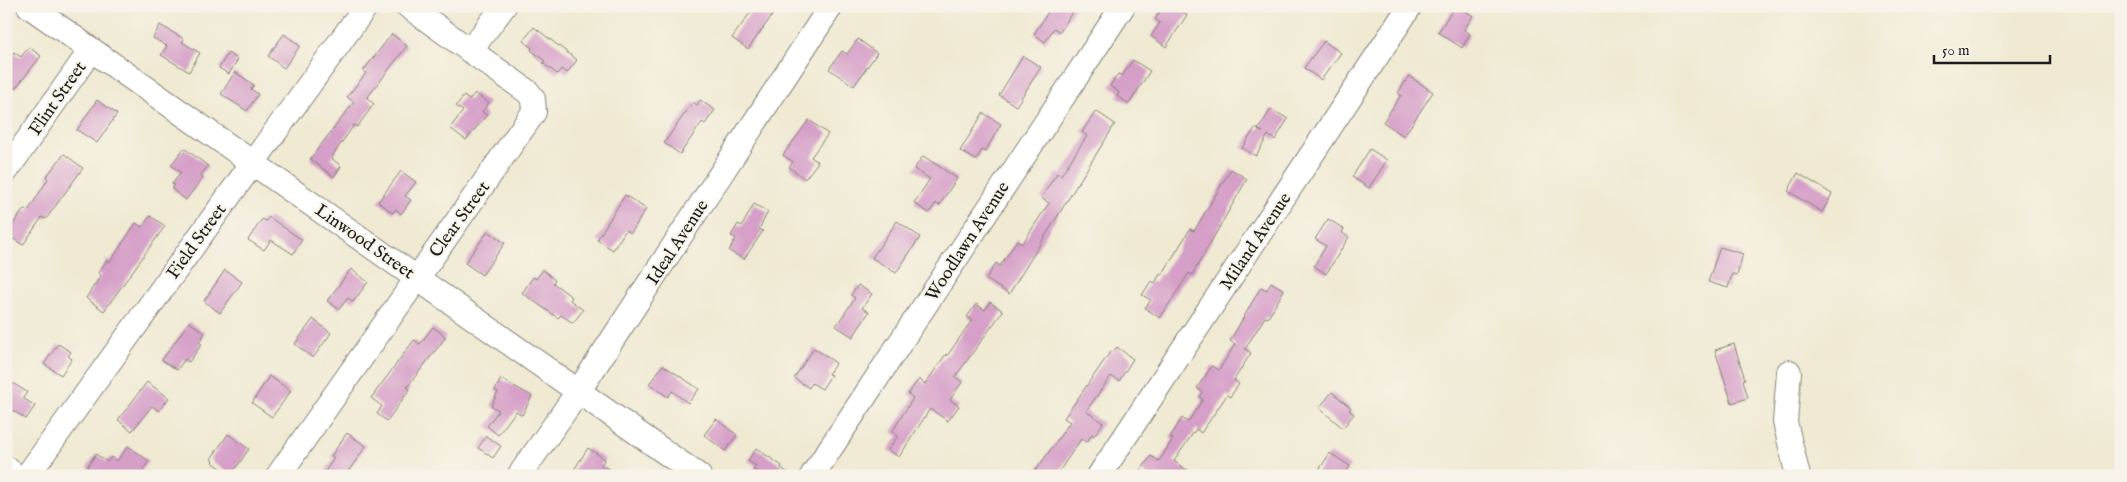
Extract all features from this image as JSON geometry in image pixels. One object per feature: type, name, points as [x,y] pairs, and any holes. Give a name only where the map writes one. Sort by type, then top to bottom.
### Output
[{"type":"street","name":"Linwood Street","points":[[30,6],[699,476]]},
{"type":"street","name":"Field Street","points":[[27,476],[366,6]]},
{"type":"street","points":[[408,6],[470,51],[504,6]]},
{"type":"street","name":"Ideal Avenue","points":[[519,476],[578,392],[830,6]]},
{"type":"street","name":"Woodlawn Avenue","points":[[812,476],[1123,6]]},
{"type":"street","name":"Miland Avenue","points":[[1099,476],[1410,6]]},
{"type":"street","name":"Flint Street","points":[[6,171],[91,50]]},
{"type":"street","name":"Clear Street","points":[[278,476],[534,112],[533,99],[528,92],[470,51]]},
{"type":"street","points":[[1789,372],[1785,422],[1798,476]]},
{"type":"street","points":[[6,468],[16,476]]},
{"type":"building","points":[[755,6],[779,6],[748,49],[732,38]]},
{"type":"building","points":[[1052,6],[1076,6],[1060,32],[1054,28],[1045,42],[1034,34]]},
{"type":"building","points":[[1163,6],[1174,6],[1187,15],[1166,47],[1151,36],[1160,23],[1155,19]]},
{"type":"building","points":[[1455,6],[1459,6],[1473,16],[1464,30],[1470,34],[1462,48],[1438,32]]},
{"type":"building","points":[[160,25],[184,39],[182,42],[200,53],[189,72],[161,55],[167,46],[153,38]]},
{"type":"building","points":[[534,27],[577,60],[567,73],[561,69],[557,74],[543,63],[545,61],[523,41]]},
{"type":"building","points":[[284,34],[300,46],[284,68],[268,56]]},
{"type":"building","points":[[392,34],[407,46],[367,98],[374,104],[357,127],[354,125],[331,158],[341,166],[334,177],[310,159],[354,102],[347,97],[366,73],[363,71]]},
{"type":"building","points":[[858,39],[877,53],[854,86],[829,69],[842,51],[847,54]]},
{"type":"building","points":[[1324,41],[1341,53],[1321,80],[1304,68]]},
{"type":"building","points":[[29,47],[41,56],[15,89],[6,83],[6,62],[14,52],[21,57]]},
{"type":"building","points":[[228,53],[238,59],[229,74],[219,68]]},
{"type":"building","points":[[1023,56],[1041,67],[1016,106],[999,95]]},
{"type":"building","points":[[1133,60],[1150,71],[1129,104],[1117,96],[1119,92],[1110,86],[1118,74],[1122,76]]},
{"type":"building","points":[[235,72],[254,85],[251,89],[258,94],[247,111],[221,94]]},
{"type":"building","points":[[1409,76],[1433,92],[1404,136],[1383,122],[1401,95],[1398,93]]},
{"type":"building","points":[[475,93],[489,103],[482,112],[487,115],[466,140],[450,128],[463,111],[456,106],[464,96],[469,100]]},
{"type":"building","points":[[97,100],[117,114],[97,143],[77,130]]},
{"type":"building","points":[[700,100],[715,110],[705,124],[702,122],[680,154],[664,143],[693,102],[697,105]]},
{"type":"building","points":[[1271,109],[1288,119],[1275,140],[1268,135],[1256,156],[1242,148],[1255,128],[1258,130]]},
{"type":"building","points":[[1096,111],[1115,124],[1009,294],[986,279],[996,263],[1000,266],[1017,240],[1022,244],[1049,203],[1041,198],[1057,173],[1061,175],[1087,136],[1082,132]]},
{"type":"building","points":[[983,113],[1001,124],[985,152],[982,150],[976,160],[960,151]]},
{"type":"building","points":[[809,120],[828,134],[811,157],[818,162],[805,179],[789,167],[793,162],[783,155]]},
{"type":"building","points":[[184,148],[208,166],[201,175],[203,177],[186,200],[172,189],[175,185],[172,184],[181,173],[171,165]]},
{"type":"building","points":[[1370,149],[1387,160],[1369,188],[1352,177]]},
{"type":"building","points":[[64,154],[83,168],[46,219],[42,217],[23,245],[6,234],[24,209],[28,211],[48,179],[46,177]]},
{"type":"building","points":[[923,156],[957,178],[939,206],[936,203],[929,213],[914,203],[930,179],[914,169]]},
{"type":"building","points":[[1231,169],[1247,179],[1192,275],[1189,273],[1160,318],[1145,308],[1151,300],[1142,295],[1151,281],[1155,283],[1160,274],[1162,275],[1190,229],[1194,231]]},
{"type":"building","points":[[401,171],[416,182],[405,196],[411,200],[401,214],[396,209],[393,213],[378,202]]},
{"type":"building","points":[[1798,173],[1832,194],[1822,212],[1788,191]]},
{"type":"building","points":[[625,195],[646,209],[631,233],[626,230],[613,250],[597,240]]},
{"type":"building","points":[[754,204],[768,212],[759,229],[763,231],[744,259],[729,251],[736,238],[731,236],[738,224],[742,226]]},
{"type":"building","points":[[150,216],[165,226],[104,311],[86,298],[101,275],[98,273],[107,260],[110,262],[136,223],[142,227]]},
{"type":"building","points":[[269,217],[302,240],[293,254],[271,240],[264,250],[248,240],[262,219],[266,221]]},
{"type":"building","points":[[1328,219],[1344,229],[1342,233],[1349,237],[1326,274],[1314,266],[1326,246],[1315,239]]},
{"type":"building","points":[[897,221],[920,237],[896,273],[872,258]]},
{"type":"building","points":[[488,231],[505,243],[482,275],[465,263]]},
{"type":"building","points":[[1720,247],[1743,254],[1737,275],[1732,274],[1728,288],[1708,282]]},
{"type":"building","points":[[351,269],[368,282],[353,302],[348,298],[339,309],[327,301]]},
{"type":"building","points":[[225,270],[242,282],[220,313],[204,301]]},
{"type":"building","points":[[543,270],[555,280],[553,283],[572,297],[570,300],[583,310],[573,323],[561,315],[558,318],[522,293],[533,277],[536,279]]},
{"type":"building","points":[[1271,282],[1284,290],[1268,318],[1265,317],[1245,349],[1251,353],[1234,380],[1239,384],[1230,397],[1227,395],[1201,433],[1196,429],[1174,461],[1195,476],[1149,476],[1141,470],[1151,456],[1159,461],[1173,439],[1170,437],[1182,418],[1188,422],[1203,399],[1199,397],[1202,392],[1197,388],[1212,366],[1219,370],[1235,344],[1230,341],[1261,287],[1267,290]]},
{"type":"building","points":[[858,285],[872,294],[862,308],[869,312],[853,337],[836,326],[855,298],[851,295]]},
{"type":"building","points":[[990,302],[1003,311],[955,377],[962,382],[950,400],[959,406],[948,421],[930,409],[899,457],[888,450],[898,436],[892,432],[913,398],[908,394],[919,379],[925,384],[946,354],[947,356],[972,320],[967,317],[976,304],[985,310]]},
{"type":"building","points":[[313,319],[331,333],[313,358],[295,344]]},
{"type":"building","points":[[189,322],[205,333],[199,342],[202,344],[189,362],[185,359],[177,370],[162,360]]},
{"type":"building","points":[[433,327],[446,337],[407,387],[410,389],[387,421],[377,414],[382,406],[371,398],[414,340],[420,344]]},
{"type":"building","points":[[58,344],[71,352],[68,356],[72,359],[61,375],[44,364]]},
{"type":"building","points":[[1734,344],[1745,379],[1743,380],[1748,398],[1732,403],[1715,350]]},
{"type":"building","points":[[1117,347],[1133,359],[1119,381],[1111,376],[1086,411],[1103,423],[1087,442],[1081,439],[1056,476],[1032,476],[1070,422],[1064,418],[1111,351],[1113,352]]},
{"type":"building","points":[[814,348],[836,363],[828,374],[831,375],[822,389],[812,383],[809,388],[794,378]]},
{"type":"building","points":[[663,365],[699,389],[688,403],[672,391],[668,397],[649,384]]},
{"type":"building","points":[[269,376],[291,391],[272,417],[252,403]]},
{"type":"building","points":[[6,379],[27,392],[23,398],[35,406],[26,419],[6,406]]},
{"type":"building","points":[[501,379],[532,396],[522,415],[516,411],[498,435],[487,426],[499,410],[491,406],[498,392],[495,390]]},
{"type":"building","points":[[147,382],[169,398],[159,411],[152,406],[132,431],[118,420]]},
{"type":"building","points":[[1332,392],[1351,408],[1349,410],[1354,414],[1343,428],[1319,408]]},
{"type":"building","points":[[716,419],[737,435],[725,451],[704,435]]},
{"type":"building","points":[[347,433],[366,446],[345,476],[322,476],[334,458],[331,456]]},
{"type":"building","points":[[228,434],[249,449],[231,475],[212,462],[211,459]]},
{"type":"building","points":[[486,436],[501,446],[493,458],[478,448]]},
{"type":"building","points":[[128,446],[149,461],[138,476],[98,476],[87,467],[96,454],[107,462],[111,457],[117,461]]},
{"type":"building","points":[[588,448],[605,459],[601,465],[619,476],[570,476]]},
{"type":"building","points":[[756,448],[793,476],[763,476],[753,469],[756,466],[748,461]]},
{"type":"building","points":[[1330,453],[1350,466],[1344,476],[1315,476]]}]
